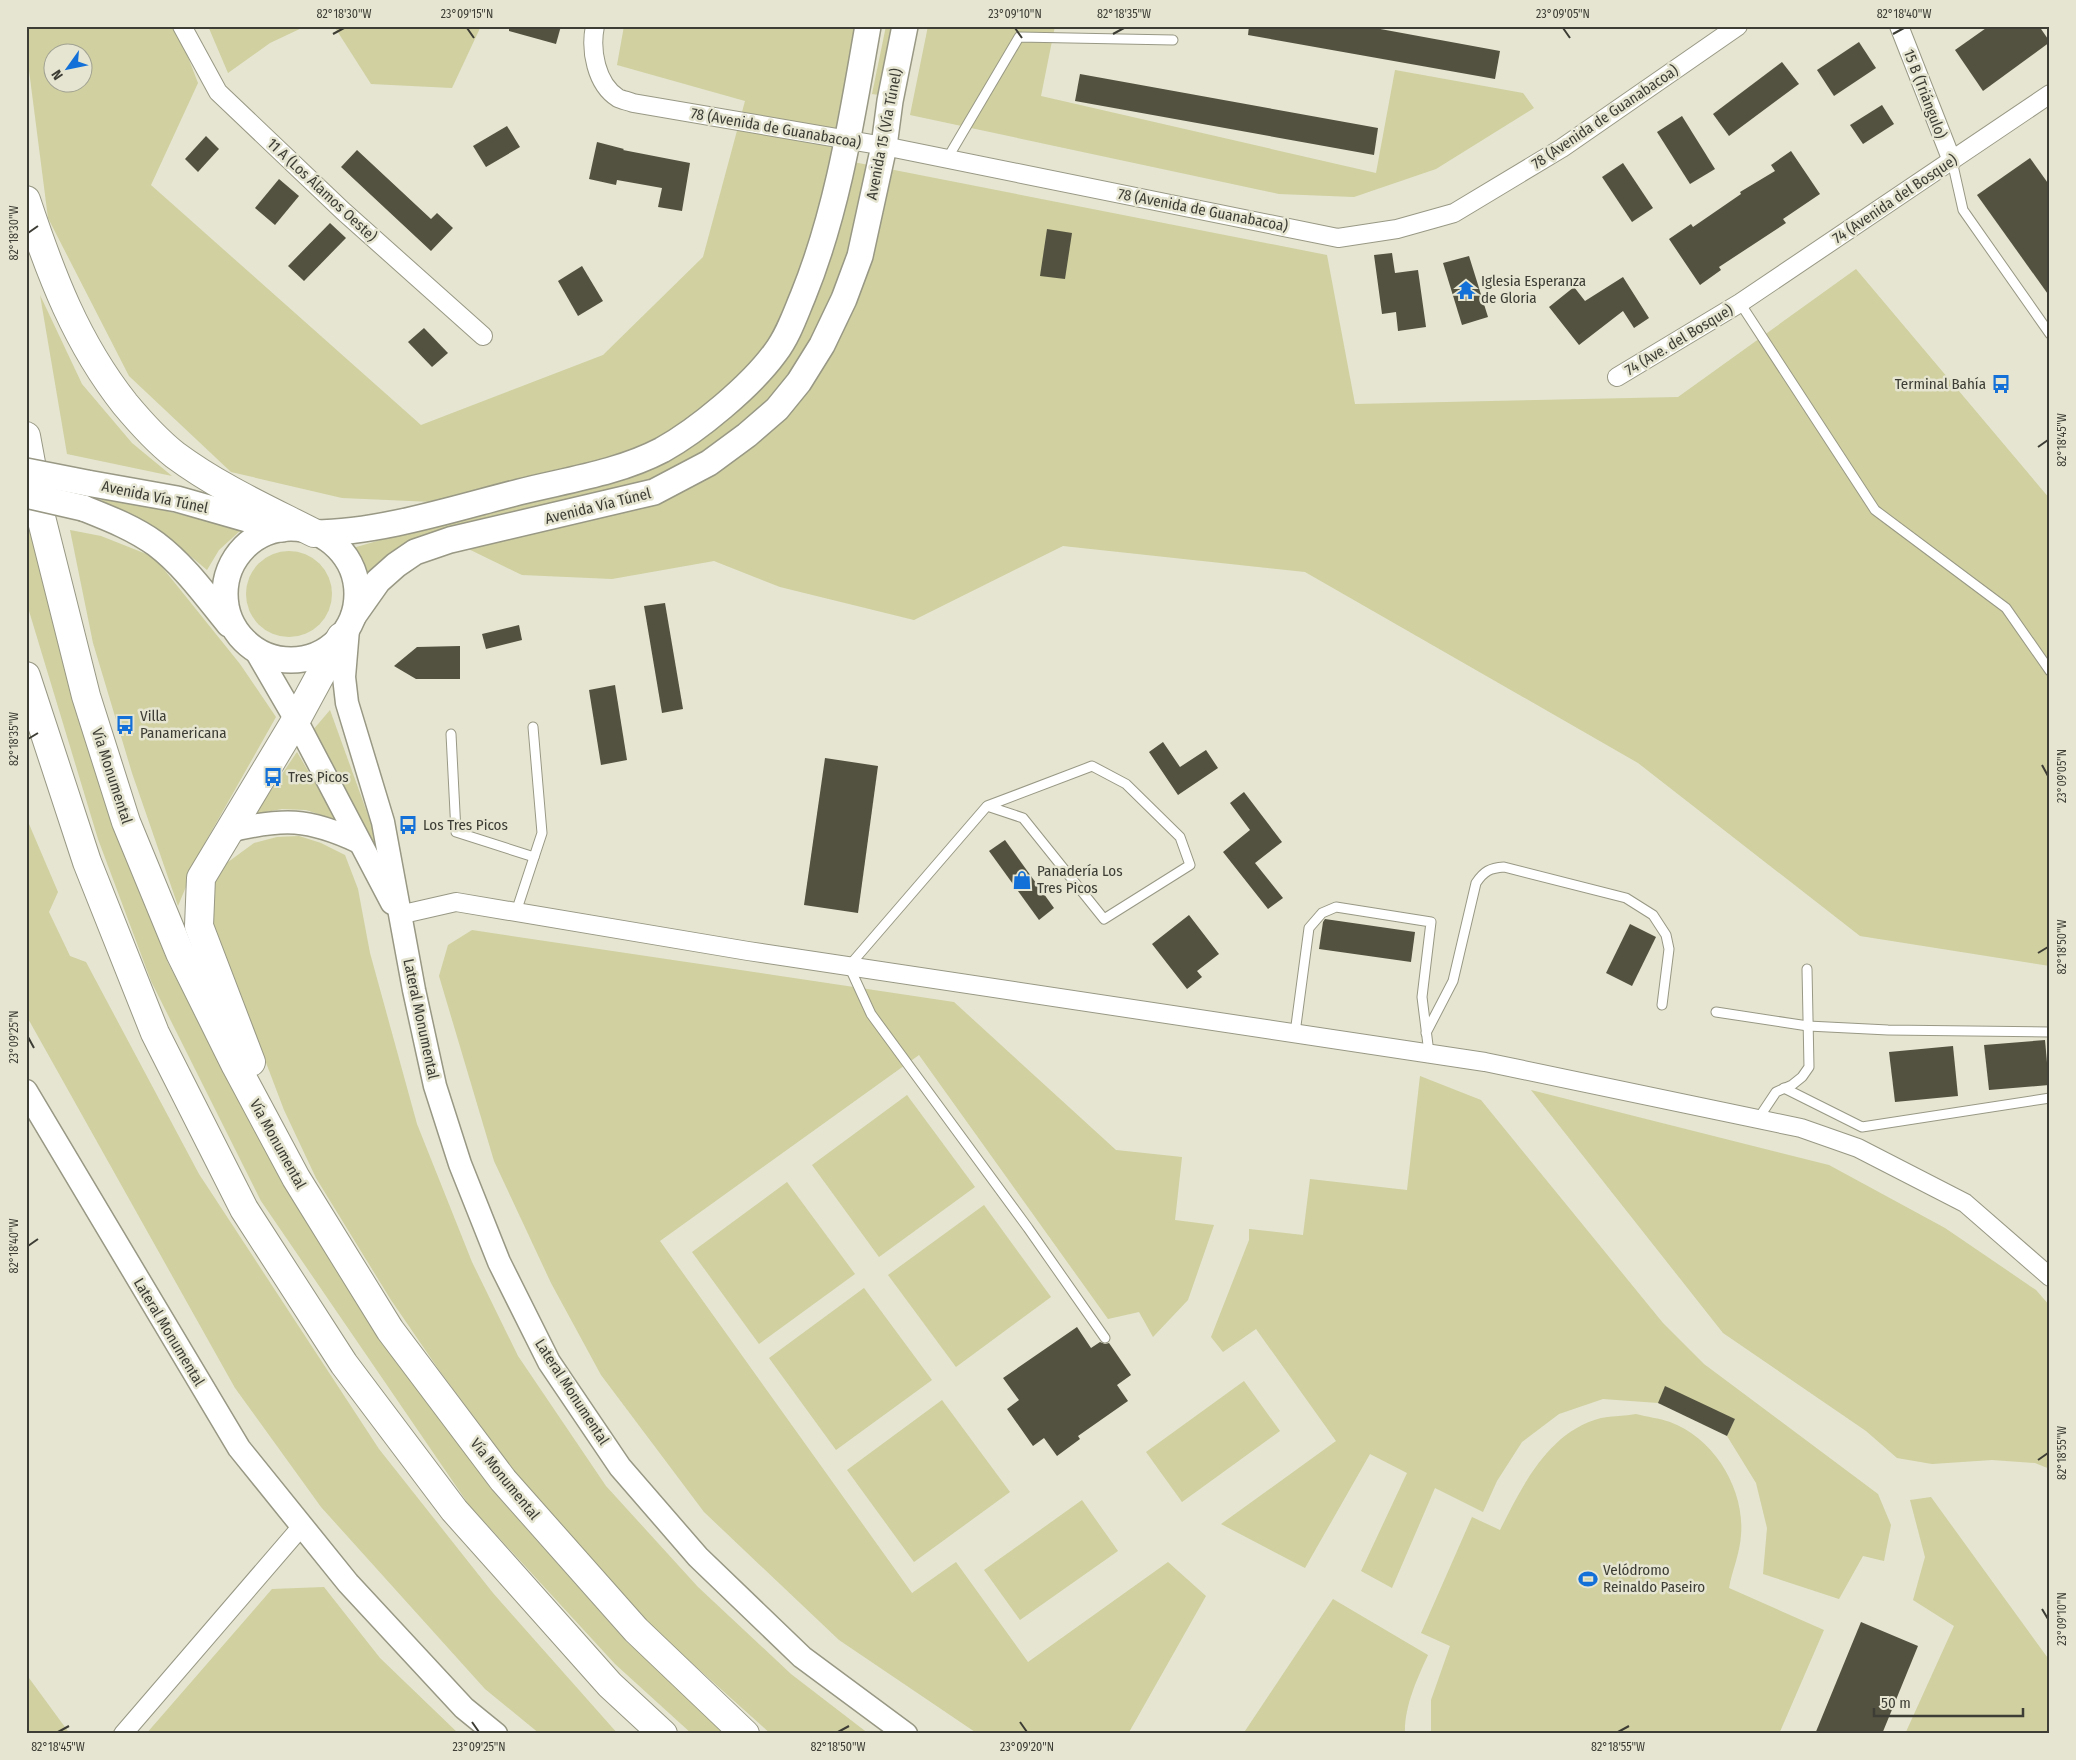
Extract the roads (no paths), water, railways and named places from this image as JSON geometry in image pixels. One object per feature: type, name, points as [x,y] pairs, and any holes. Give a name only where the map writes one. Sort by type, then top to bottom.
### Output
[{"type":"highway","points":[[26,200],[45,259],[65,307],[91,355],[144,428],[174,454],[207,477],[314,533]]},
{"type":"highway","name":"Vía Monumental","points":[[26,436],[41,517],[86,696],[126,822],[180,954],[236,1066],[296,1178],[390,1330],[503,1480],[636,1630],[745,1734]]},
{"type":"highway","points":[[296,1178],[199,926],[201,878],[228,830],[296,720],[348,626]]},
{"type":"highway","points":[[26,676],[87,862],[155,1033],[244,1209],[344,1364],[454,1510],[610,1685],[663,1734]]},
{"type":"highway","points":[[26,734],[87,862]]},
{"type":"main road","points":[[314,533],[337,533],[454,509],[596,474],[637,461],[663,449],[724,406],[757,375],[776,352],[792,324],[816,266],[848,140],[868,26]]},
{"type":"main road","name":"Avenida 15 (Vía Túnel)","points":[[862,241],[884,146],[890,101],[905,26]]},
{"type":"main road","name":"Avenida Vía Túnel","points":[[348,626],[378,581],[415,552],[450,540],[654,492],[709,463],[732,446],[777,408],[799,382],[822,345],[844,299],[860,256],[862,241]]},
{"type":"main road","name":"Avenida Vía Túnel","points":[[26,471],[87,484],[178,499],[282,528]]},
{"type":"main road","name":"Avenida Vía Túnel","points":[[26,495],[83,508],[121,524],[156,544],[186,571],[236,633]]},
{"type":"main road","points":[[282,528],[299,529],[314,533],[325,538],[341,552],[352,571],[356,592],[348,626],[327,650],[310,658],[292,661],[273,658],[256,651],[236,633],[226,605],[225,590],[230,567],[242,548],[261,535],[282,528]]},
{"type":"street","name":"11 A (Los Álamos Oeste)","points":[[182,26],[218,92],[344,211],[483,336]]},
{"type":"street","name":"78 (Avenida de Guanabacoa)","points":[[595,26],[595,60],[603,84],[618,98],[658,108],[884,146],[1338,238],[1397,229],[1454,213],[1562,148],[1738,26]]},
{"type":"street","name":"15 B (Triángulo)","points":[[1899,26],[1952,161]]},
{"type":"street","name":"74 (Avenida del Bosque)","points":[[1740,303],[2050,94]]},
{"type":"street","name":"74 (Ave. del Bosque)","points":[[1618,377],[1740,303]]},
{"type":"street","name":"Lateral Monumental","points":[[348,626],[344,677],[347,703],[383,822],[399,915],[435,1086],[460,1164],[499,1262],[550,1362],[620,1467],[698,1556],[802,1657],[906,1734]]},
{"type":"street","name":"Lateral Monumental","points":[[256,651],[296,720],[399,915]]},
{"type":"street","points":[[228,830],[259,824],[300,822],[333,830],[359,842]]},
{"type":"street","points":[[399,915],[456,902],[748,951],[1531,1070],[1801,1128],[1858,1148],[1965,1203],[2050,1277]]},
{"type":"street","name":"Lateral Monumental","points":[[26,1092],[239,1448],[348,1583],[464,1708],[496,1734]]},
{"type":"street","points":[[123,1734],[302,1526]]},
{"type":"lane","points":[[947,159],[1019,37],[1173,40]]},
{"type":"lane","points":[[1952,161],[1963,210],[2050,334]]},
{"type":"lane","points":[[1740,303],[1875,510],[2006,608],[2050,671]]},
{"type":"lane","points":[[516,912],[542,833],[533,727]]},
{"type":"lane","points":[[451,734],[456,832],[534,857]]},
{"type":"lane","points":[[987,806],[1023,818],[1104,919],[1190,865],[1180,837],[1126,784],[1092,766],[987,806],[849,966],[870,1014],[1028,1228],[1106,1338]]},
{"type":"lane","points":[[1426,1033],[1453,981],[1476,883],[1482,874],[1492,868],[1504,867],[1626,898],[1653,915],[1666,935],[1669,949],[1662,1004]]},
{"type":"lane","points":[[1295,1033],[1309,928],[1322,913],[1336,907],[1431,922],[1422,997],[1429,1053]]},
{"type":"lane","points":[[1758,1119],[1776,1092],[1802,1077],[1809,1067],[1807,969]]},
{"type":"lane","points":[[1716,1012],[1808,1026],[1888,1030],[2050,1032]]},
{"type":"lane","points":[[1784,1088],[1862,1127],[2050,1098]]},
{"type":"place","name":"Iglesia Esperanza de Gloria","points":[[1466,290]]},
{"type":"place","name":"Terminal Bahía","points":[[2001,384]]},
{"type":"place","name":"Villa Panamericana","points":[[125,725]]},
{"type":"place","name":"Tres Picos","points":[[273,777]]},
{"type":"place","name":"Los Tres Picos","points":[[408,825]]},
{"type":"place","name":"Panadería Los Tres Picos","points":[[1022,880]]},
{"type":"place","name":"Velódromo Reinaldo Paseiro","points":[[1588,1579]]}]
